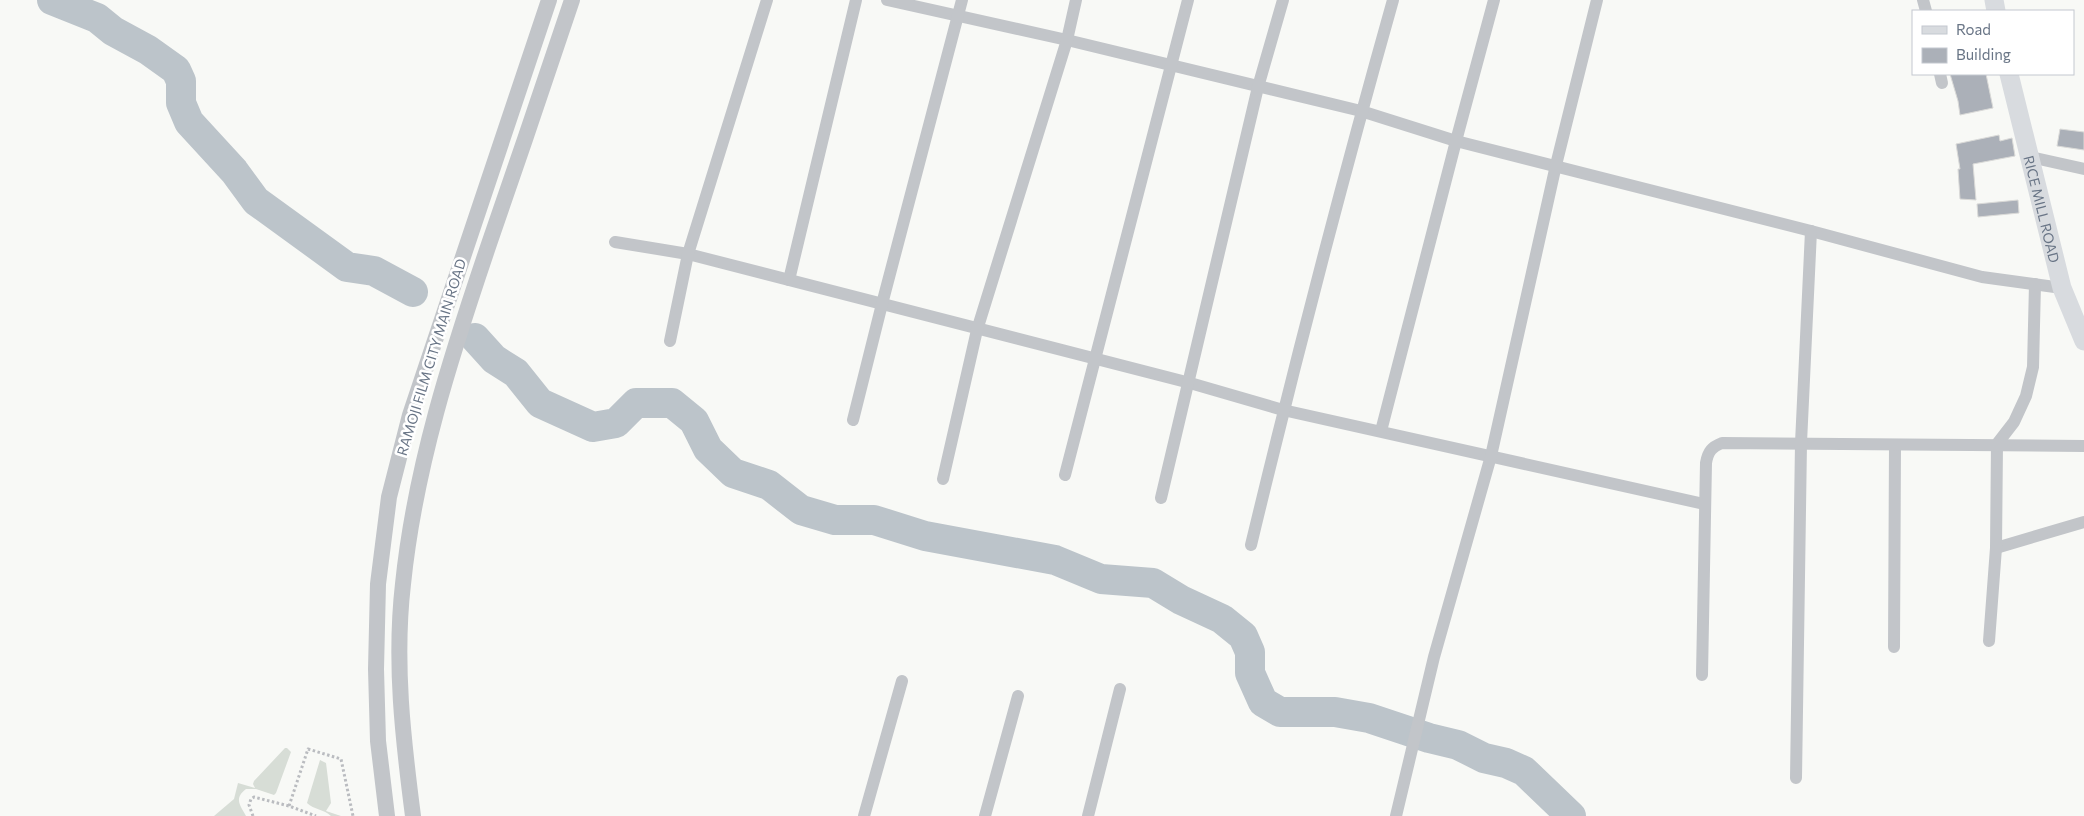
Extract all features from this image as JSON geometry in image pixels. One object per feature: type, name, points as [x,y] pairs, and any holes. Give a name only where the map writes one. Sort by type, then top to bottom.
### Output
[{"type":"main road","name":"RICE MILL ROAD","points":[[2009,75],[2062,288],[2084,341]]},
{"type":"street","name":"RAMOJI FILM CITY MAIN ROAD","points":[[387,816],[378,742],[376,669],[378,584],[389,497],[413,406],[548,0]]},
{"type":"street","name":"RAMOJI FILM CITY MAIN ROAD","points":[[413,816],[403,740],[399,669],[402,585],[414,501],[432,422],[454,346],[572,0]]},
{"type":"street","points":[[670,341],[688,254],[767,0]]},
{"type":"street","points":[[788,280],[856,0]]},
{"type":"street","points":[[887,0],[1067,40],[1361,111],[1456,141],[1811,231],[1982,278],[2062,288]]},
{"type":"street","points":[[853,420],[962,0]]},
{"type":"street","points":[[943,479],[977,330],[1067,40],[1076,0]]},
{"type":"street","points":[[1065,475],[1188,0]]},
{"type":"street","points":[[1161,498],[1190,383],[1258,87],[1283,0]]},
{"type":"street","points":[[1251,545],[1283,410],[1361,111],[1393,0]]},
{"type":"street","points":[[1381,430],[1494,0]]},
{"type":"street","points":[[1396,816],[1434,657],[1491,456],[1556,165],[1597,0]]},
{"type":"street","points":[[2030,157],[2084,169]]},
{"type":"street","points":[[1796,778],[1801,443],[1811,231]]},
{"type":"street","points":[[615,242],[688,254],[977,330],[1190,383],[1283,410],[1381,430],[1704,504]]},
{"type":"street","points":[[1990,641],[1996,548],[1997,444],[2014,422],[2026,396],[2033,367],[2035,284]]},
{"type":"street","points":[[1702,675],[1706,463],[1708,453],[1714,446],[1722,443],[1801,443],[2084,446]]},
{"type":"street","points":[[1894,647],[1895,445]]},
{"type":"street","points":[[1996,548],[2084,522]]},
{"type":"street","points":[[864,816],[902,681]]},
{"type":"street","points":[[1088,816],[1120,689]]},
{"type":"street","points":[[985,816],[1018,696]]},
{"type":"path","points":[[288,806],[308,749],[341,759],[353,816]]},
{"type":"path","points":[[253,816],[249,804],[254,797],[316,816]]},
{"type":"shaded area","points":[[285,748],[291,752],[274,795],[256,789],[246,789],[240,796],[239,802],[246,816],[214,816],[234,799],[238,783],[255,788],[254,781]]},
{"type":"shaded area","points":[[320,760],[326,763],[331,803],[326,811],[341,816],[331,816],[307,803]]},
{"type":"building","points":[[1950,75],[1986,75],[1993,108],[1960,115]]},
{"type":"building","points":[[2060,129],[2084,132],[2084,150],[2057,146]]},
{"type":"building","points":[[1999,135],[2000,141],[2012,138],[2015,156],[1973,164],[1976,200],[1960,199],[1958,169],[1960,169],[1956,144]]},
{"type":"building","points":[[2018,200],[2019,213],[1978,217],[1977,204]]},
{"type":"waterway","points":[[52,0],[97,18],[113,31],[148,50],[176,70],[181,81],[181,103],[189,122],[234,171],[256,201],[347,267],[374,271],[413,292]]},
{"type":"waterway","points":[[475,338],[494,359],[516,373],[540,403],[593,427],[616,423],[636,403],[672,403],[694,421],[708,449],[733,473],[769,485],[801,510],[835,520],[874,520],[925,536],[1055,560],[1101,579],[1153,583],[1181,600],[1222,619],[1243,636],[1250,652],[1250,673],[1263,702],[1280,712],[1335,712],[1369,718],[1429,738],[1458,745],[1484,758],[1506,763],[1524,771],[1571,816]]}]
